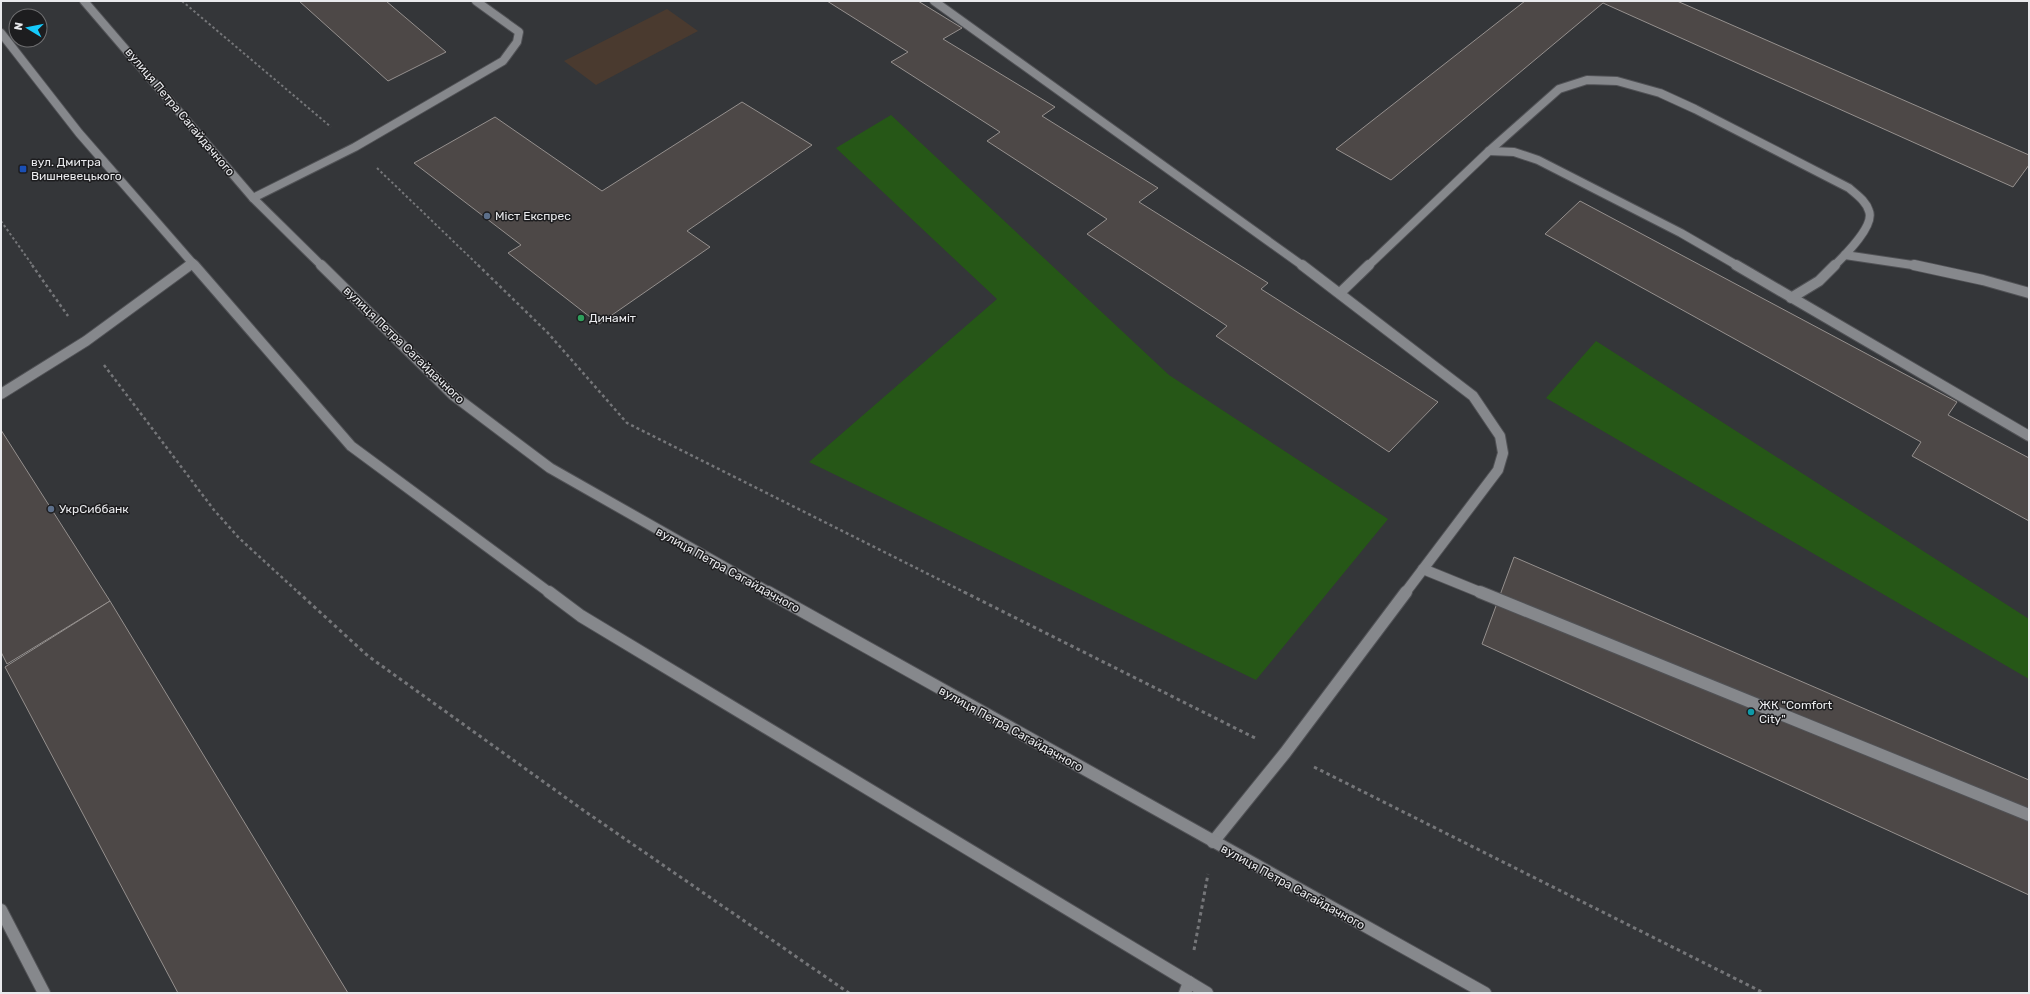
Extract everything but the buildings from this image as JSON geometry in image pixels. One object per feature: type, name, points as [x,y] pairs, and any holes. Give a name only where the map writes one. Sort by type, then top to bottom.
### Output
[{"type":"street","name":"вулиця Петра Сагайдачного","points":[[84,1],[253,198],[453,395],[550,468],[666,535],[1485,993]]},
{"type":"street","points":[[253,198],[355,147],[503,61],[517,42],[519,32],[476,1]]},
{"type":"street","points":[[934,1],[1340,293],[1473,396],[1500,436],[1503,453],[1498,470],[1285,753],[1213,842]]},
{"type":"street","points":[[1,33],[79,133],[351,446],[581,616],[1187,987],[1207,993]]},
{"type":"street","points":[[1340,293],[1489,151],[1559,89],[1569,83],[1584,80],[1612,81],[1635,85],[1676,100],[1849,188],[1862,199],[1870,212],[1869,224],[1845,255],[1819,281],[1791,298]]},
{"type":"street","points":[[1489,151],[1514,152],[1538,160],[1681,233],[2029,436]]},
{"type":"street","points":[[1845,255],[1905,262],[1978,278],[2029,293]]},
{"type":"street","points":[[1,394],[86,341],[193,263]]},
{"type":"street","points":[[1423,569],[2029,815]]},
{"type":"street","points":[[1,910],[44,993]]},
{"type":"path","points":[[182,1],[355,147],[548,333],[626,423],[1764,993]]},
{"type":"path","points":[[1,221],[86,341],[214,510],[239,538],[368,656],[582,810],[849,993]]},
{"type":"path","points":[[1187,987],[1213,842]]},
{"type":"shaded area","points":[[667,9],[698,31],[596,85],[564,61]]},
{"type":"green space","points":[[891,115],[1169,375],[1388,519],[1256,680],[809,462],[997,299],[836,148]]},
{"type":"green space","points":[[1596,341],[2029,619],[2029,679],[1546,398]]},
{"type":"place","name":"вул. Дмитра Вишневецького","points":[[23,169]]},
{"type":"place","name":"Міст Експрес","points":[[487,216]]},
{"type":"place","name":"Динаміт","points":[[581,318]]},
{"type":"place","name":"УкрСиббанк","points":[[51,509]]},
{"type":"place","name":"ЖК \"Comfort City\"","points":[[1751,712]]}]
